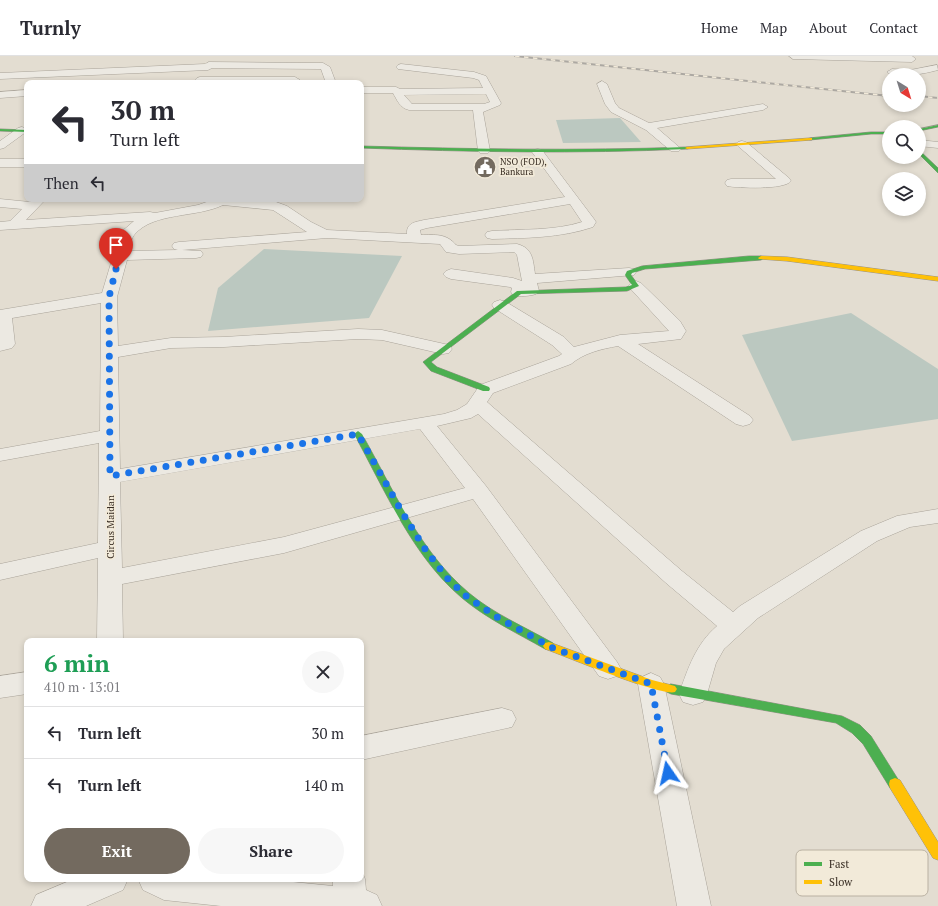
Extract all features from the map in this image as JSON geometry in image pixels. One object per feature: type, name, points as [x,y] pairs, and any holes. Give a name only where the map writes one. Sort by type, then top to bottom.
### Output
[{"type":"main road","points":[[926,128],[938,126]]},
{"type":"main road","points":[[0,130],[24,130]]},
{"type":"main road","points":[[364,147],[538,152],[675,149],[882,132]]},
{"type":"main road","points":[[926,158],[938,170]]},
{"type":"main road","points":[[632,279],[644,267],[731,259],[768,258],[810,261],[938,279]]},
{"type":"main road","points":[[481,396],[429,366],[427,362],[526,287]]},
{"type":"main road","points":[[358,434],[402,512],[429,555],[447,578],[466,596],[495,616],[553,648],[651,684],[693,694],[838,719],[856,729],[867,740],[938,854]]},
{"type":"street","points":[[793,56],[830,58],[912,58],[916,64],[938,68]]},
{"type":"street","points":[[830,58],[842,68]]},
{"type":"street","points":[[91,63],[121,61]]},
{"type":"street","points":[[208,67],[306,80]]},
{"type":"street","points":[[0,76],[208,67],[327,79]]},
{"type":"street","points":[[401,67],[474,75],[483,78],[496,103],[482,112],[448,118]]},
{"type":"street","points":[[926,70],[938,68]]},
{"type":"street","points":[[602,84],[614,110],[646,126],[675,149]]},
{"type":"street","points":[[364,90],[393,89],[398,92],[489,91]]},
{"type":"street","points":[[398,92],[402,101],[409,107],[482,112]]},
{"type":"street","points":[[0,95],[24,93]]},
{"type":"street","points":[[646,126],[763,107]]},
{"type":"street","points":[[482,112],[484,151]]},
{"type":"street","points":[[0,146],[24,131]]},
{"type":"street","points":[[731,183],[779,183],[785,181],[742,144]]},
{"type":"street","points":[[926,144],[938,145]]},
{"type":"street","points":[[483,235],[533,233],[584,226],[589,222],[538,152]]},
{"type":"street","points":[[0,163],[24,163]]},
{"type":"street","points":[[414,239],[413,228],[417,226],[573,200]]},
{"type":"street","name":"Circus Maidan","points":[[110,638],[109,297],[127,233],[140,222],[160,215],[187,222],[200,209],[218,202]]},
{"type":"street","points":[[241,202],[276,206],[284,209],[315,232],[326,234],[441,240],[445,241],[451,249],[459,250],[517,248],[524,253],[526,287]]},
{"type":"street","points":[[0,203],[36,203]]},
{"type":"street","points":[[14,225],[36,203]]},
{"type":"street","points":[[568,216],[583,214]]},
{"type":"street","points":[[0,226],[160,215]]},
{"type":"street","points":[[468,217],[470,222],[479,226],[546,218]]},
{"type":"street","points":[[177,250],[187,222]]},
{"type":"street","points":[[120,256],[326,234]]},
{"type":"street","points":[[177,250],[217,253]]},
{"type":"street","points":[[110,476],[358,434],[464,414],[474,408],[481,396],[565,360],[572,354],[590,346],[620,340],[675,335],[678,331],[632,279],[526,287],[513,283],[451,274]]},
{"type":"street","points":[[0,346],[6,344],[2,315],[109,297]]},
{"type":"street","points":[[500,306],[558,342],[572,354]]},
{"type":"street","points":[[109,353],[177,342],[224,342],[358,334],[382,335],[443,349]]},
{"type":"street","points":[[620,340],[743,420]]},
{"type":"street","points":[[481,396],[674,577],[734,626]]},
{"type":"street","points":[[424,422],[478,491],[608,669]]},
{"type":"street","points":[[0,455],[110,435]]},
{"type":"street","points":[[110,578],[284,546],[478,491]]},
{"type":"street","points":[[693,694],[703,663],[715,642],[749,612],[870,536],[906,521],[938,516]]},
{"type":"street","points":[[0,572],[110,548]]},
{"type":"street","points":[[0,687],[24,683]]},
{"type":"street","points":[[651,684],[694,906]]},
{"type":"street","points":[[364,747],[502,719]]},
{"type":"street","points":[[48,906],[105,882]]},
{"type":"street","points":[[160,882],[204,897],[355,896]]},
{"type":"shaded area","points":[[620,118],[641,142],[563,143],[556,120]]},
{"type":"shaded area","points":[[264,249],[402,256],[369,318],[208,331],[218,288]]},
{"type":"shaded area","points":[[851,313],[938,369],[938,419],[792,441],[742,335]]},
{"type":"railway","points":[[515,56],[882,95]]},
{"type":"railway","points":[[926,97],[938,98]]},
{"type":"traffic: fast","points":[[926,129],[938,126]]},
{"type":"traffic: fast","points":[[0,130],[24,131]]},
{"type":"traffic: fast","points":[[810,139],[882,133]]},
{"type":"traffic: fast","points":[[364,147],[483,151],[605,151],[687,148]]},
{"type":"traffic: fast","points":[[926,158],[938,171]]},
{"type":"traffic: fast","points":[[486,389],[434,369],[427,362],[519,292],[627,289],[636,286],[628,275],[629,272],[644,267],[761,258]]},
{"type":"traffic: fast","points":[[358,434],[393,498],[419,541],[448,579],[465,595],[485,610],[549,646]]},
{"type":"traffic: fast","points":[[671,689],[838,719],[856,729],[867,740],[895,784]]},
{"type":"traffic: slow","points":[[687,148],[810,139]]},
{"type":"traffic: slow","points":[[761,258],[787,259],[938,279]]},
{"type":"traffic: slow","points":[[549,646],[651,684],[671,689]]},
{"type":"traffic: slow","points":[[895,784],[938,854]]},
{"type":"place","name":"NSO (FOD), Bankura","points":[[485,167]]},
{"type":"route","points":[[116,269],[109,297],[110,476],[358,434],[402,512],[425,549],[447,578],[466,596],[495,616],[553,648],[651,684],[668,773]]}]
